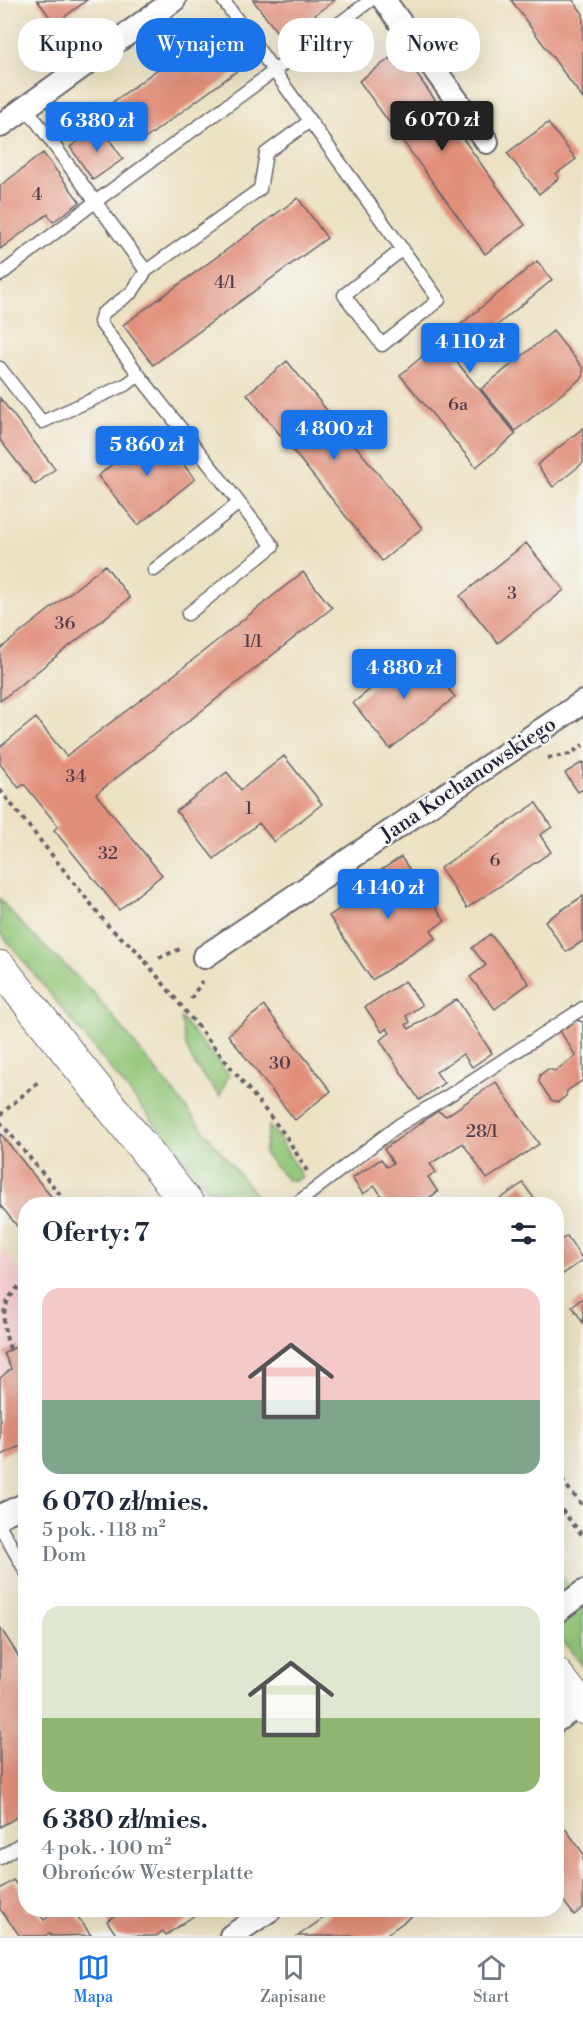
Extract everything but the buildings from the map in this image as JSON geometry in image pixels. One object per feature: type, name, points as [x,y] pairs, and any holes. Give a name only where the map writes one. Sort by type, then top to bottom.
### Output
[{"type":"main road","points":[[2,972],[182,1197]]},
{"type":"main road","points":[[564,1691],[573,1711]]},
{"type":"street","points":[[0,126],[174,0]]},
{"type":"street","points":[[384,0],[487,142]]},
{"type":"street","name":"Jana Kochanowskiego","points":[[204,957],[583,702]]},
{"type":"street","points":[[0,1516],[18,1508]]},
{"type":"street","points":[[564,1605],[583,1592]]},
{"type":"street","points":[[231,1936],[260,1917]]},
{"type":"lane","points":[[223,0],[403,249],[439,300],[382,345],[344,295],[403,249]]},
{"type":"lane","points":[[0,275],[95,202],[371,0]]},
{"type":"lane","points":[[26,107],[146,271]]},
{"type":"lane","points":[[189,614],[273,546],[138,375],[100,322],[102,314],[132,292],[146,271],[260,189],[266,153],[310,121]]},
{"type":"lane","points":[[0,368],[42,422],[127,384],[138,375]]},
{"type":"lane","points":[[154,570],[239,503]]},
{"type":"lane","points":[[305,1197],[399,1125],[448,1096],[583,1008]]},
{"type":"lane","points":[[0,1526],[18,1558]]},
{"type":"lane","points":[[0,1858],[18,1846]]},
{"type":"path","points":[[0,790],[110,928],[135,950],[154,972],[286,1136],[317,1187]]},
{"type":"path","points":[[0,1115],[38,1082]]},
{"type":"path","points":[[0,1122],[62,1197]]},
{"type":"path","points":[[10,1349],[0,1323],[3,1304],[11,1292],[18,1287]]},
{"type":"path","points":[[564,1483],[583,1506]]},
{"type":"path","points":[[564,1513],[583,1536]]},
{"type":"shaded area","points":[[2,1248],[18,1271],[18,1447],[0,1456],[0,1249]]},
{"type":"green space","points":[[0,899],[22,925],[96,996],[257,1197],[214,1197],[0,932]]},
{"type":"green space","points":[[181,1018],[229,1075],[220,1096],[193,1061],[185,1043]]},
{"type":"green space","points":[[269,1126],[279,1138],[302,1177],[287,1180],[264,1153]]},
{"type":"green space","points":[[564,1580],[583,1603],[583,1666],[564,1642]]}]
